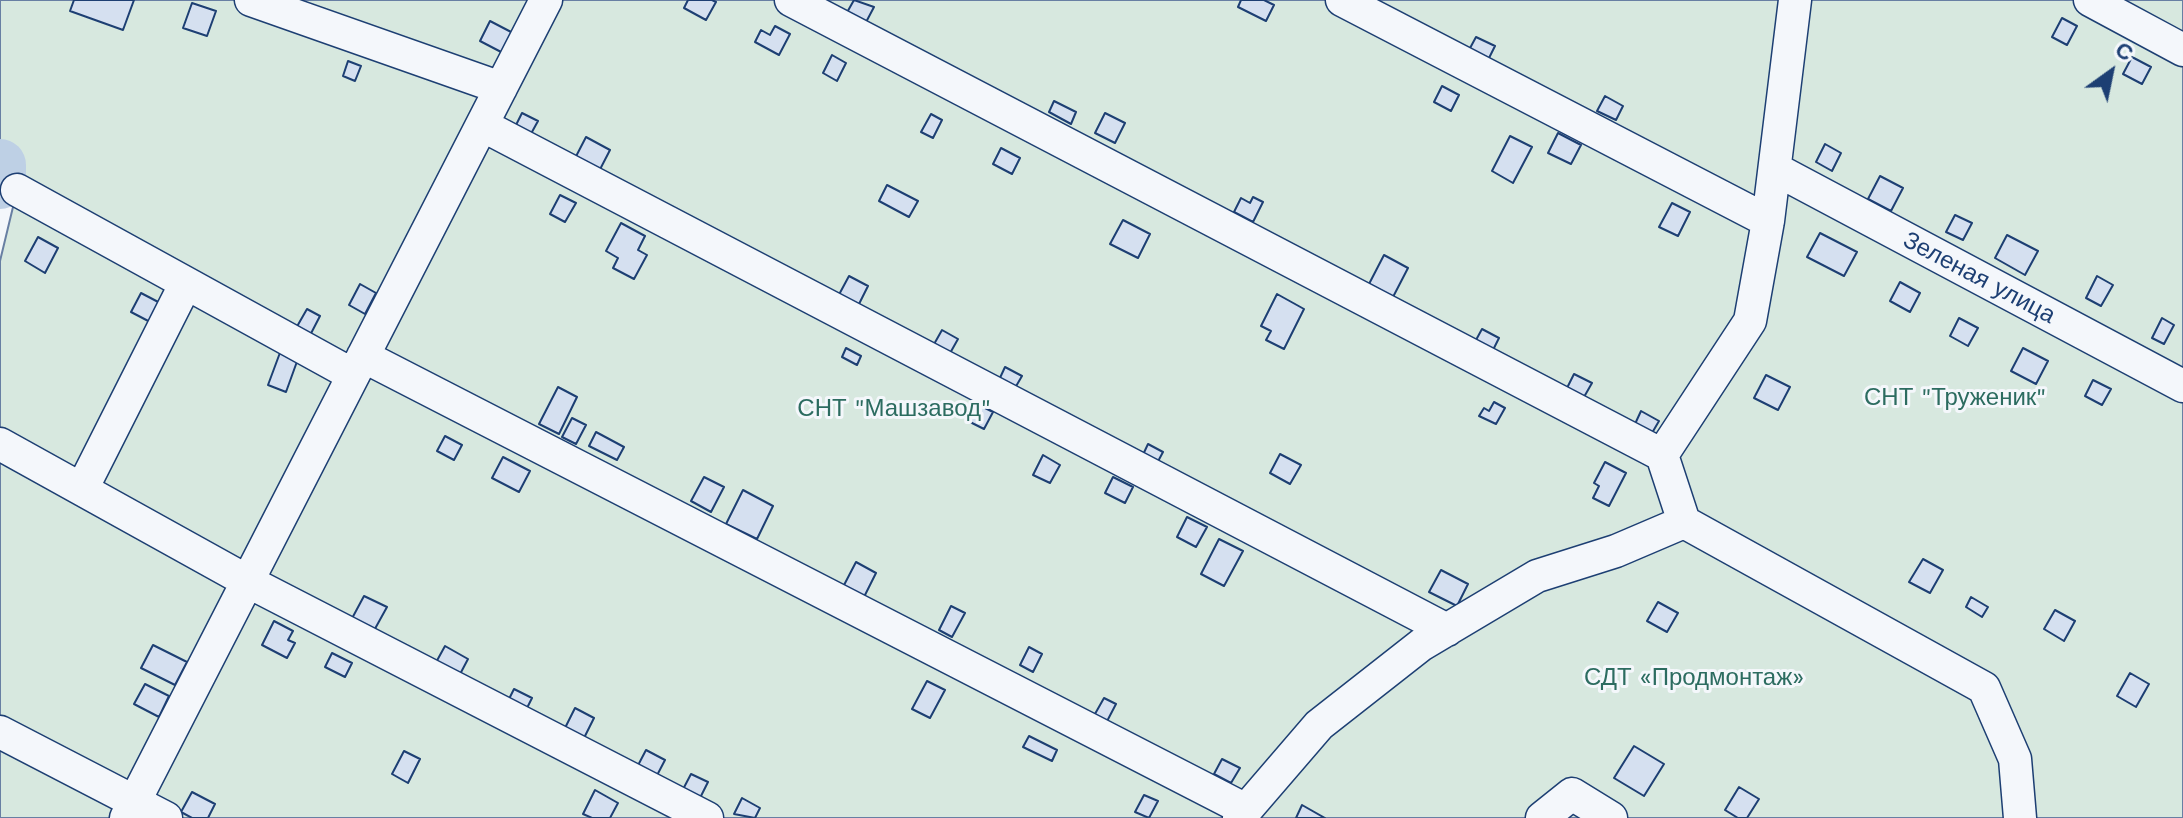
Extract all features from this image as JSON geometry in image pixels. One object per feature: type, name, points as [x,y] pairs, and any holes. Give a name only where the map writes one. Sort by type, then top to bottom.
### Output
[{"type":"street","points":[[251,0],[501,88]]},
{"type":"street","points":[[130,810],[546,0]]},
{"type":"street","points":[[791,0],[1662,455],[1684,522],[1984,688],[2015,759],[2020,818]]},
{"type":"street","points":[[1342,0],[1768,221]]},
{"type":"street","points":[[1662,455],[1750,321],[1768,221],[1795,0]]},
{"type":"street","points":[[2090,0],[2183,50]]},
{"type":"street","points":[[482,125],[1447,630]]},
{"type":"street","name":"Зеленая улица","points":[[1775,169],[2183,386]]},
{"type":"street","points":[[17,190],[186,283],[358,365],[1242,814],[1319,725],[1421,645],[1537,576],[1616,551],[1684,522]]},
{"type":"street","points":[[82,489],[186,283]]},
{"type":"street","points":[[0,444],[247,581],[707,818]]},
{"type":"street","points":[[0,732],[130,810],[166,818]]},
{"type":"street","points":[[1542,818],[1572,794],[1611,818]]},
{"type":"green space","name":"СНТ \"Машзавод\"","points":[[0,0],[2183,0],[2183,818],[0,818],[0,261],[13,207],[0,140]]},
{"type":"building","points":[[74,0],[134,0],[123,30],[70,11]]},
{"type":"building","points":[[688,0],[716,2],[706,20],[684,8]]},
{"type":"building","points":[[854,0],[874,7],[864,26],[845,16]]},
{"type":"building","points":[[1241,0],[1264,0],[1274,5],[1266,21],[1238,7]]},
{"type":"building","points":[[192,3],[216,11],[207,36],[183,28]]},
{"type":"building","points":[[2062,18],[2077,26],[2067,45],[2052,37]]},
{"type":"building","points":[[490,21],[513,33],[503,53],[480,41]]},
{"type":"building","points":[[775,26],[790,34],[779,55],[755,42],[761,30],[770,35]]},
{"type":"building","points":[[1476,37],[1495,46],[1488,60],[1469,50]]},
{"type":"building","points":[[832,55],[846,63],[837,81],[823,73]]},
{"type":"building","points":[[2132,57],[2151,67],[2142,84],[2123,74]]},
{"type":"building","points":[[348,61],[361,66],[355,81],[343,76]]},
{"type":"building","points":[[1442,86],[1459,95],[1451,111],[1434,102]]},
{"type":"building","points":[[1605,96],[1623,106],[1616,120],[1597,111]]},
{"type":"building","points":[[1054,101],[1076,112],[1071,124],[1049,112]]},
{"type":"building","points":[[522,113],[538,121],[527,141],[512,133]]},
{"type":"building","points":[[1105,113],[1125,123],[1115,143],[1095,133]]},
{"type":"building","points":[[931,114],[942,120],[933,138],[921,132]]},
{"type":"building","points":[[1558,133],[1581,145],[1571,164],[1548,153]]},
{"type":"building","points":[[1510,136],[1532,147],[1513,183],[1492,171]]},
{"type":"building","points":[[586,137],[610,150],[594,181],[570,168]]},
{"type":"building","points":[[1825,144],[1841,153],[1832,171],[1816,162]]},
{"type":"building","points":[[1001,148],[1020,158],[1012,174],[993,164]]},
{"type":"building","points":[[1880,176],[1903,188],[1891,211],[1868,199]]},
{"type":"building","points":[[887,185],[918,201],[909,217],[879,201]]},
{"type":"building","points":[[560,195],[576,203],[565,222],[550,214]]},
{"type":"building","points":[[1253,197],[1263,202],[1253,222],[1234,212],[1241,198],[1250,203]]},
{"type":"building","points":[[1672,203],[1690,212],[1678,236],[1659,227]]},
{"type":"building","points":[[1955,215],[1972,223],[1963,240],[1946,232]]},
{"type":"building","points":[[1123,220],[1150,234],[1138,258],[1110,244]]},
{"type":"building","points":[[621,223],[645,236],[638,250],[647,255],[634,279],[613,268],[618,258],[606,251]]},
{"type":"building","points":[[1820,233],[1857,252],[1844,276],[1807,257]]},
{"type":"building","points":[[2007,235],[2038,251],[2025,275],[1995,258]]},
{"type":"building","points":[[38,237],[58,248],[45,273],[25,261]]},
{"type":"building","points":[[1384,255],[1408,268],[1393,297],[1369,284]]},
{"type":"building","points":[[849,276],[868,286],[855,312],[835,302]]},
{"type":"building","points":[[2097,276],[2113,285],[2101,306],[2086,298]]},
{"type":"building","points":[[1900,282],[1920,293],[1910,312],[1890,301]]},
{"type":"building","points":[[360,284],[376,293],[365,314],[349,305]]},
{"type":"building","points":[[141,293],[164,305],[154,324],[131,312]]},
{"type":"building","points":[[1277,294],[1304,309],[1284,349],[1266,340],[1271,331],[1261,326]]},
{"type":"building","points":[[307,309],[320,316],[305,345],[291,337]]},
{"type":"building","points":[[1959,318],[1978,328],[1968,346],[1950,336]]},
{"type":"building","points":[[2162,318],[2174,325],[2164,344],[2152,338]]},
{"type":"building","points":[[1482,329],[1499,338],[1493,350],[1476,340]]},
{"type":"building","points":[[942,330],[958,339],[949,355],[933,346]]},
{"type":"building","points":[[846,348],[861,356],[857,365],[842,357]]},
{"type":"building","points":[[2023,348],[2048,361],[2036,384],[2011,371]]},
{"type":"building","points":[[281,350],[299,356],[286,392],[268,385]]},
{"type":"building","points":[[1005,367],[1022,376],[1015,388],[999,380]]},
{"type":"building","points":[[1574,374],[1592,383],[1584,397],[1567,388]]},
{"type":"building","points":[[1766,375],[1790,387],[1778,410],[1754,398]]},
{"type":"building","points":[[2093,380],[2111,389],[2102,405],[2085,396]]},
{"type":"building","points":[[558,387],[577,397],[559,434],[539,424]]},
{"type":"building","points":[[1494,402],[1505,408],[1496,424],[1479,416],[1484,408],[1489,411]]},
{"type":"building","points":[[977,404],[993,412],[984,429],[968,421]]},
{"type":"building","points":[[1641,411],[1659,421],[1652,433],[1635,424]]},
{"type":"building","points":[[572,418],[586,425],[576,444],[562,437]]},
{"type":"building","points":[[596,432],[624,447],[617,460],[589,446]]},
{"type":"building","points":[[445,436],[462,445],[454,460],[437,451]]},
{"type":"building","points":[[1148,444],[1163,452],[1155,467],[1141,459]]},
{"type":"building","points":[[1280,454],[1301,465],[1290,484],[1270,473]]},
{"type":"building","points":[[1043,455],[1060,465],[1050,483],[1033,475]]},
{"type":"building","points":[[503,457],[530,471],[519,492],[492,478]]},
{"type":"building","points":[[1605,462],[1626,473],[1609,506],[1593,498],[1599,486],[1594,483]]},
{"type":"building","points":[[704,477],[724,487],[711,512],[691,501]]},
{"type":"building","points":[[1113,477],[1133,487],[1125,503],[1105,493]]},
{"type":"building","points":[[743,490],[773,506],[757,539],[726,524]]},
{"type":"building","points":[[1187,517],[1207,527],[1196,547],[1177,537]]},
{"type":"building","points":[[1219,539],[1243,551],[1224,586],[1201,574]]},
{"type":"building","points":[[1923,559],[1943,570],[1930,593],[1909,582]]},
{"type":"building","points":[[856,562],[876,573],[864,597],[843,587]]},
{"type":"building","points":[[1441,570],[1468,584],[1457,606],[1429,592]]},
{"type":"building","points":[[364,596],[387,607],[371,636],[349,624]]},
{"type":"building","points":[[1971,597],[1988,607],[1982,617],[1966,607]]},
{"type":"building","points":[[1658,602],[1678,613],[1667,632],[1647,621]]},
{"type":"building","points":[[951,606],[965,613],[952,637],[939,630]]},
{"type":"building","points":[[2055,610],[2075,621],[2064,641],[2044,629]]},
{"type":"building","points":[[274,621],[293,631],[288,640],[295,643],[287,658],[262,645]]},
{"type":"building","points":[[153,645],[187,662],[175,685],[141,668]]},
{"type":"building","points":[[445,646],[468,659],[458,678],[434,666]]},
{"type":"building","points":[[1029,647],[1042,654],[1033,672],[1020,665]]},
{"type":"building","points":[[332,653],[352,663],[345,677],[325,667]]},
{"type":"building","points":[[2130,673],[2149,684],[2136,707],[2117,696]]},
{"type":"building","points":[[927,681],[945,690],[930,718],[912,709]]},
{"type":"building","points":[[145,684],[169,696],[159,717],[134,704]]},
{"type":"building","points":[[514,689],[532,698],[524,714],[506,705]]},
{"type":"building","points":[[1104,698],[1116,704],[1104,727],[1091,721]]},
{"type":"building","points":[[575,708],[594,718],[582,742],[563,732]]},
{"type":"building","points":[[1029,736],[1057,750],[1052,761],[1023,747]]},
{"type":"building","points":[[1634,746],[1664,764],[1644,796],[1614,778]]},
{"type":"building","points":[[646,750],[665,760],[653,783],[634,773]]},
{"type":"building","points":[[404,751],[420,759],[408,783],[392,774]]},
{"type":"building","points":[[1222,759],[1240,768],[1231,783],[1214,774]]},
{"type":"building","points":[[691,774],[708,782],[696,806],[679,797]]},
{"type":"building","points":[[1739,787],[1759,799],[1747,818],[1738,818],[1725,810]]},
{"type":"building","points":[[595,790],[618,803],[610,818],[592,818],[583,814]]},
{"type":"building","points":[[192,792],[215,804],[208,818],[192,818],[181,812]]},
{"type":"building","points":[[1144,795],[1158,801],[1149,818],[1135,812]]},
{"type":"building","points":[[742,798],[760,808],[755,818],[734,814]]},
{"type":"building","points":[[1302,805],[1325,818],[1296,818]]},
{"type":"waterway","points":[[0,165],[0,183]]},
{"type":"park label","name":"СНТ \"Труженик\"","points":[[1955,398]]},
{"type":"park label","name":"СДТ «Продмонтаж»","points":[[1694,678]]}]
